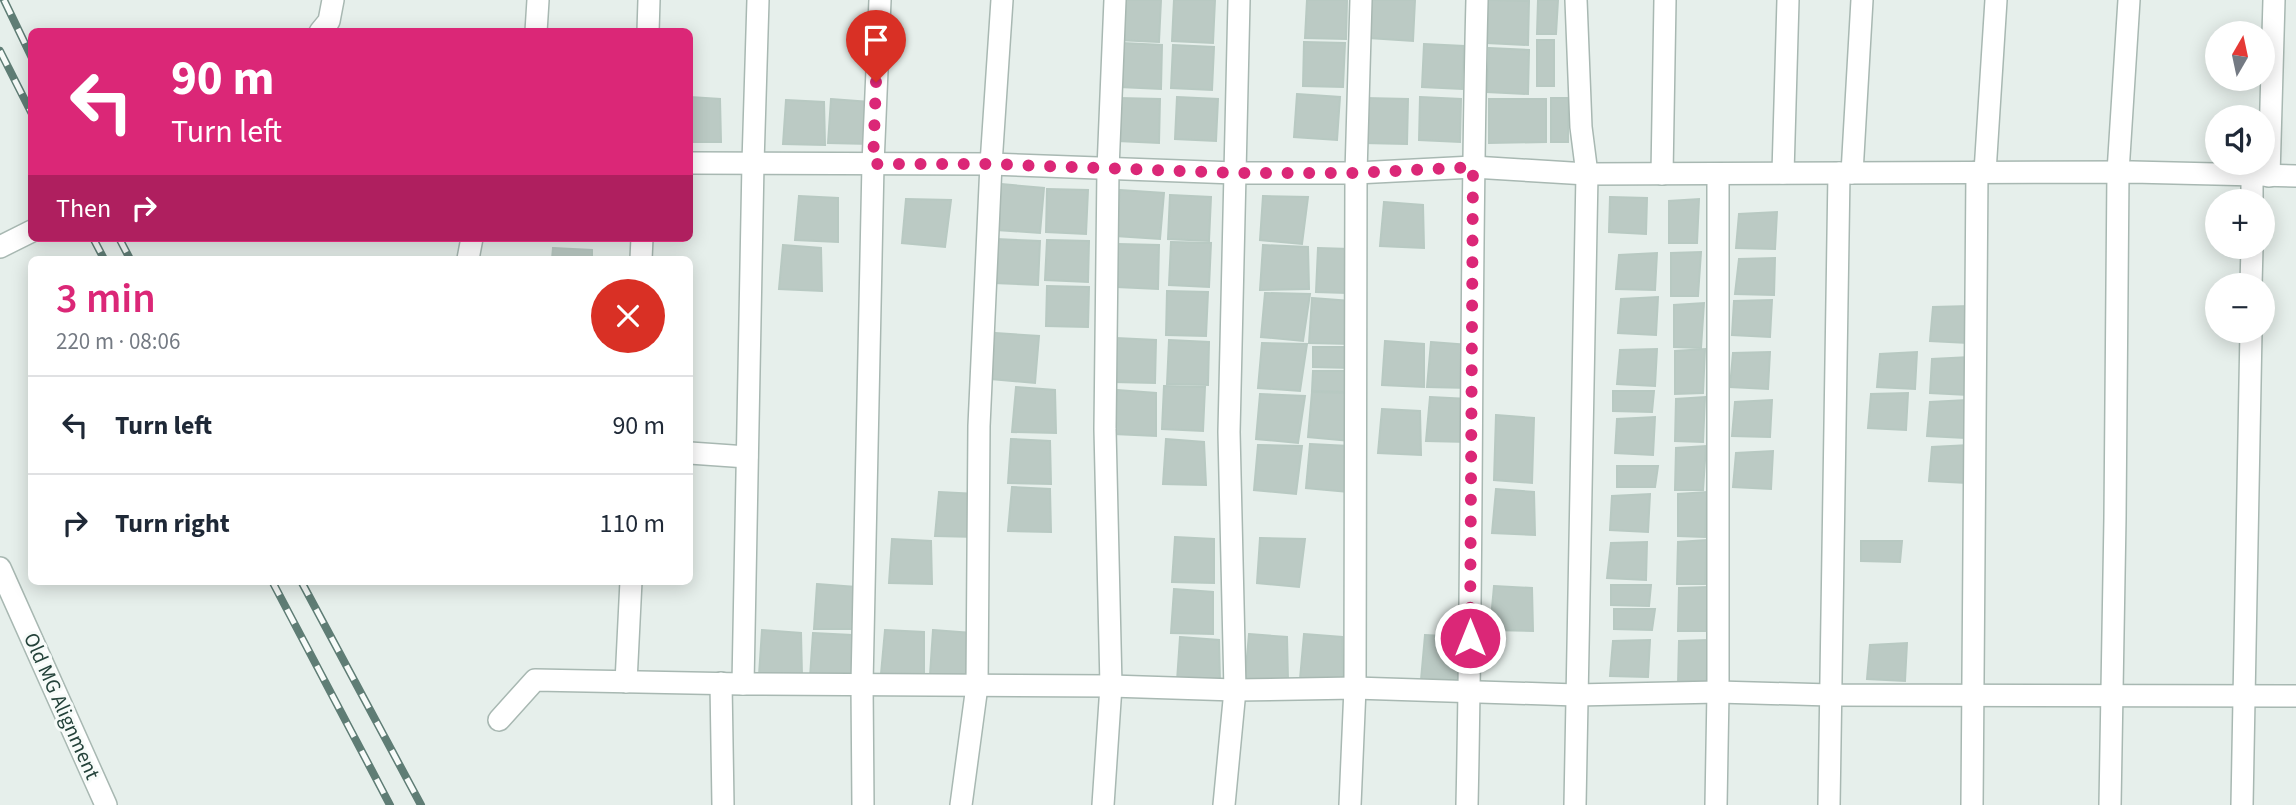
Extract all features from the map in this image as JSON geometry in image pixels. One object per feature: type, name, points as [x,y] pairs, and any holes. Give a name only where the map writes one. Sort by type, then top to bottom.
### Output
[{"type":"street","points":[[324,28],[329,22],[333,0]]},
{"type":"street","points":[[536,28],[538,0]]},
{"type":"street","points":[[648,28],[649,0]]},
{"type":"street","points":[[723,805],[747,457],[758,0]]},
{"type":"street","points":[[863,805],[862,684],[873,164],[880,0]]},
{"type":"street","points":[[961,805],[977,686],[979,426],[991,164],[1002,0]]},
{"type":"street","points":[[1103,805],[1111,686],[1105,429],[1108,169],[1115,0]]},
{"type":"street","points":[[1224,805],[1235,690],[1229,432],[1239,0]]},
{"type":"street","points":[[1350,805],[1354,688],[1356,173],[1361,0]]},
{"type":"street","points":[[1467,805],[1477,0]]},
{"type":"street","points":[[1575,805],[1587,174],[1581,127],[1576,0]]},
{"type":"street","points":[[1662,174],[1665,0]]},
{"type":"street","points":[[1783,173],[1788,0]]},
{"type":"street","points":[[1829,805],[1845,173],[1862,0]]},
{"type":"street","points":[[1972,805],[1981,172],[1996,0]]},
{"type":"street","points":[[2109,805],[2118,172],[2129,0]]},
{"type":"street","points":[[2266,105],[2274,0]]},
{"type":"street","points":[[693,163],[991,164],[1235,173],[1356,173],[1473,167],[1587,174],[2205,174]]},
{"type":"street","points":[[1716,805],[1718,174]]},
{"type":"street","points":[[2256,189],[2261,175],[2296,176]]},
{"type":"street","points":[[0,247],[28,233]]},
{"type":"street","points":[[2242,805],[2251,343]]},
{"type":"street","points":[[693,453],[747,457]]},
{"type":"street","name":"Old MG Alignment","points":[[0,568],[106,805]]},
{"type":"street","points":[[626,682],[631,585]]},
{"type":"street","points":[[499,720],[535,680],[1111,686],[1235,690],[1354,688],[1577,695],[1718,692],[1830,695],[2296,696]]},
{"type":"building","points":[[1120,0],[1161,0],[1159,42],[1118,40]]},
{"type":"building","points":[[1174,0],[1215,0],[1213,43],[1172,41]]},
{"type":"building","points":[[1307,0],[1347,0],[1346,39],[1305,38]]},
{"type":"building","points":[[1371,0],[1415,0],[1413,41],[1369,38]]},
{"type":"building","points":[[1488,0],[1529,1],[1528,45],[1487,43]]},
{"type":"building","points":[[1538,0],[1558,0],[1556,34],[1537,34]]},
{"type":"building","points":[[1537,40],[1554,40],[1554,86],[1537,86]]},
{"type":"building","points":[[1304,42],[1345,43],[1343,87],[1303,86]]},
{"type":"building","points":[[1122,43],[1162,45],[1161,89],[1120,87]]},
{"type":"building","points":[[1424,44],[1464,46],[1462,89],[1422,87]]},
{"type":"building","points":[[1173,45],[1214,47],[1212,90],[1171,88]]},
{"type":"building","points":[[1489,48],[1529,50],[1528,94],[1487,92]]},
{"type":"building","points":[[1297,94],[1340,97],[1337,140],[1294,137]]},
{"type":"building","points":[[693,97],[720,99],[721,142],[693,142]]},
{"type":"building","points":[[1177,97],[1218,99],[1216,141],[1175,139]]},
{"type":"building","points":[[1420,97],[1461,99],[1460,142],[1419,140]]},
{"type":"building","points":[[1119,98],[1160,99],[1159,143],[1118,141]]},
{"type":"building","points":[[1365,98],[1408,99],[1407,144],[1364,143]]},
{"type":"building","points":[[1551,98],[1568,98],[1568,142],[1551,142]]},
{"type":"building","points":[[831,99],[870,102],[871,144],[828,143]]},
{"type":"building","points":[[1489,99],[1546,99],[1546,142],[1489,143]]},
{"type":"building","points":[[786,100],[824,102],[825,145],[783,144]]},
{"type":"building","points":[[1001,184],[1044,188],[1040,233],[997,230]]},
{"type":"building","points":[[1047,189],[1088,190],[1086,234],[1046,232]]},
{"type":"building","points":[[1120,190],[1164,193],[1160,239],[1116,236]]},
{"type":"building","points":[[1170,195],[1211,197],[1209,241],[1168,239]]},
{"type":"building","points":[[799,196],[838,198],[838,242],[795,240]]},
{"type":"building","points":[[1263,196],[1308,197],[1302,244],[1260,240]]},
{"type":"building","points":[[1610,197],[1647,198],[1646,234],[1609,232]]},
{"type":"building","points":[[906,199],[951,200],[945,247],[902,243]]},
{"type":"building","points":[[1699,199],[1697,243],[1669,243],[1669,201]]},
{"type":"building","points":[[1384,202],[1423,205],[1424,248],[1380,246]]},
{"type":"building","points":[[1777,212],[1775,249],[1736,248],[1739,214]]},
{"type":"building","points":[[996,239],[1040,241],[1038,285],[994,283]]},
{"type":"building","points":[[1047,240],[1089,241],[1088,282],[1045,280]]},
{"type":"building","points":[[1171,242],[1211,243],[1209,287],[1169,285]]},
{"type":"building","points":[[1118,244],[1159,245],[1158,289],[1117,287]]},
{"type":"building","points":[[783,245],[821,248],[822,291],[779,289]]},
{"type":"building","points":[[1263,245],[1308,247],[1309,289],[1260,290]]},
{"type":"building","points":[[553,248],[592,250],[592,256],[552,256]]},
{"type":"building","points":[[1318,248],[1349,249],[1347,293],[1316,292]]},
{"type":"building","points":[[1701,252],[1698,296],[1671,296],[1671,253]]},
{"type":"building","points":[[1657,253],[1655,290],[1616,289],[1619,255]]},
{"type":"building","points":[[1775,258],[1774,295],[1735,294],[1739,259]]},
{"type":"building","points":[[1047,286],[1089,287],[1088,327],[1046,326]]},
{"type":"building","points":[[1167,291],[1208,292],[1206,336],[1166,335]]},
{"type":"building","points":[[1265,293],[1310,294],[1303,341],[1261,337]]},
{"type":"building","points":[[1658,297],[1656,335],[1618,333],[1621,299]]},
{"type":"building","points":[[1312,298],[1351,301],[1352,344],[1309,343]]},
{"type":"building","points":[[1772,300],[1770,337],[1732,335],[1734,301]]},
{"type":"building","points":[[1704,303],[1701,348],[1674,347],[1674,305]]},
{"type":"building","points":[[1970,306],[1968,343],[1930,341],[1933,307]]},
{"type":"building","points":[[995,333],[1039,336],[1035,383],[991,379]]},
{"type":"building","points":[[1116,338],[1156,340],[1155,383],[1114,382]]},
{"type":"building","points":[[1169,340],[1209,342],[1208,385],[1167,384]]},
{"type":"building","points":[[1385,341],[1424,344],[1424,387],[1382,385]]},
{"type":"building","points":[[1431,342],[1469,345],[1470,388],[1427,387]]},
{"type":"building","points":[[1262,343],[1307,344],[1300,391],[1258,388]]},
{"type":"building","points":[[1313,347],[1354,347],[1352,368],[1313,367]]},
{"type":"building","points":[[1657,349],[1655,386],[1617,384],[1620,350]]},
{"type":"building","points":[[1705,349],[1703,393],[1675,394],[1675,351]]},
{"type":"building","points":[[1770,352],[1768,389],[1730,387],[1733,353]]},
{"type":"building","points":[[1917,352],[1915,389],[1877,387],[1880,354]]},
{"type":"building","points":[[1970,357],[1968,395],[1930,393],[1932,359]]},
{"type":"building","points":[[1313,371],[1353,371],[1351,392],[1312,391]]},
{"type":"building","points":[[1164,386],[1205,387],[1203,431],[1162,429]]},
{"type":"building","points":[[1016,387],[1055,390],[1056,433],[1012,432]]},
{"type":"building","points":[[1117,390],[1156,393],[1156,436],[1114,434]]},
{"type":"building","points":[[1613,391],[1654,391],[1652,412],[1613,411]]},
{"type":"building","points":[[1312,392],[1351,393],[1350,441],[1308,437]]},
{"type":"building","points":[[1908,393],[1906,430],[1868,428],[1871,394]]},
{"type":"building","points":[[1260,394],[1305,396],[1298,443],[1256,439]]},
{"type":"building","points":[[1430,397],[1469,399],[1469,442],[1426,441]]},
{"type":"building","points":[[1705,397],[1703,442],[1675,441],[1676,399]]},
{"type":"building","points":[[1772,400],[1770,437],[1732,436],[1735,402]]},
{"type":"building","points":[[1967,400],[1965,438],[1927,436],[1930,402]]},
{"type":"building","points":[[1382,409],[1420,411],[1421,455],[1378,453]]},
{"type":"building","points":[[1496,415],[1534,418],[1532,483],[1494,480]]},
{"type":"building","points":[[1655,417],[1653,455],[1615,453],[1617,419]]},
{"type":"building","points":[[1011,439],[1050,441],[1051,484],[1008,483]]},
{"type":"building","points":[[1166,439],[1204,442],[1206,485],[1163,484]]},
{"type":"building","points":[[1310,444],[1349,446],[1348,492],[1306,488]]},
{"type":"building","points":[[1258,445],[1302,446],[1296,494],[1254,490]]},
{"type":"building","points":[[1969,445],[1967,483],[1929,481],[1932,447]]},
{"type":"building","points":[[1706,446],[1703,490],[1675,490],[1676,448]]},
{"type":"building","points":[[1773,451],[1771,489],[1733,487],[1736,453]]},
{"type":"building","points":[[1617,466],[1658,466],[1655,487],[1617,487]]},
{"type":"building","points":[[1012,487],[1050,489],[1051,532],[1008,531]]},
{"type":"building","points":[[1496,489],[1534,492],[1535,535],[1492,533]]},
{"type":"building","points":[[939,492],[977,494],[978,537],[935,536]]},
{"type":"building","points":[[1707,492],[1705,537],[1678,536],[1678,494]]},
{"type":"building","points":[[1650,494],[1648,532],[1610,530],[1612,496]]},
{"type":"building","points":[[1175,537],[1214,539],[1214,583],[1172,582]]},
{"type":"building","points":[[1260,538],[1305,539],[1299,587],[1257,583]]},
{"type":"building","points":[[892,539],[931,541],[932,584],[889,583]]},
{"type":"building","points":[[1707,540],[1705,584],[1677,584],[1678,542]]},
{"type":"building","points":[[1861,541],[1902,541],[1900,562],[1861,561]]},
{"type":"building","points":[[1647,542],[1646,580],[1607,578],[1611,543]]},
{"type":"building","points":[[817,584],[856,587],[856,629],[814,629]]},
{"type":"building","points":[[1611,585],[1651,585],[1649,606],[1611,605]]},
{"type":"building","points":[[1494,586],[1532,588],[1533,631],[1490,630]]},
{"type":"building","points":[[1708,587],[1706,631],[1678,631],[1679,588]]},
{"type":"building","points":[[1174,589],[1213,592],[1213,634],[1171,633]]},
{"type":"building","points":[[1614,609],[1655,609],[1652,630],[1614,629]]},
{"type":"building","points":[[762,630],[801,633],[802,676],[759,675]]},
{"type":"building","points":[[885,630],[924,632],[924,676],[881,674]]},
{"type":"building","points":[[933,630],[972,633],[973,676],[930,675]]},
{"type":"building","points":[[813,633],[852,635],[853,678],[810,677]]},
{"type":"building","points":[[1249,634],[1287,637],[1288,680],[1245,679]]},
{"type":"building","points":[[1304,634],[1342,637],[1343,680],[1300,679]]},
{"type":"building","points":[[1425,635],[1463,637],[1464,680],[1421,680]]},
{"type":"building","points":[[1180,637],[1219,640],[1220,682],[1177,681]]},
{"type":"building","points":[[1650,640],[1648,677],[1610,676],[1613,641]]},
{"type":"building","points":[[1708,640],[1706,683],[1678,684],[1679,641]]},
{"type":"building","points":[[1907,643],[1905,681],[1867,679],[1870,645]]},
{"type":"railway","points":[[4,0],[28,50]]},
{"type":"railway","points":[[0,51],[28,106]]},
{"type":"railway","points":[[95,242],[102,256]]},
{"type":"railway","points":[[121,242],[128,256]]},
{"type":"railway","points":[[274,585],[390,805]]},
{"type":"railway","points":[[303,585],[421,805]]},
{"type":"route","points":[[876,82],[873,164],[991,164],[1235,173],[1356,173],[1473,167],[1470,638]]}]
